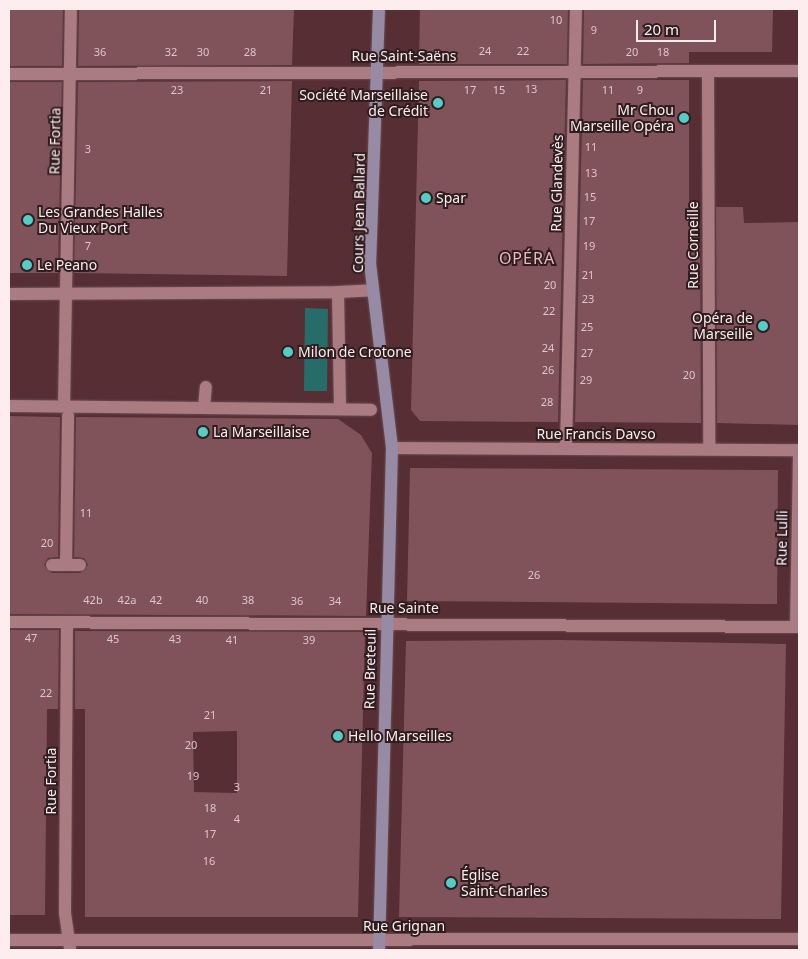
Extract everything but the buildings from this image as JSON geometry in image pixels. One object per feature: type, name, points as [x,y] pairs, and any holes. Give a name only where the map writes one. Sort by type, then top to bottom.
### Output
[{"type":"street","name":"Rue Fortia","points":[[66,411],[71,9]]},
{"type":"street","name":"Cours Jean Ballard","points":[[379,9],[370,263],[392,448]]},
{"type":"street","name":"Rue Glandevès","points":[[566,449],[576,9]]},
{"type":"street","name":"Rue Saint-Saëns","points":[[9,74],[377,70],[799,71]]},
{"type":"street","name":"Rue Corneille","points":[[708,71],[709,449]]},
{"type":"street","points":[[9,294],[338,292],[373,290]]},
{"type":"street","points":[[338,292],[340,409]]},
{"type":"street","points":[[204,408],[206,387]]},
{"type":"street","points":[[9,406],[66,411],[204,408],[372,410]]},
{"type":"street","points":[[66,411],[66,565]]},
{"type":"street","name":"Rue Francis Davso","points":[[392,448],[799,450]]},
{"type":"street","name":"Rue Breteuil","points":[[379,946],[392,448]]},
{"type":"street","name":"Rue Lulli","points":[[798,627],[799,450]]},
{"type":"street","points":[[52,565],[80,565]]},
{"type":"street","name":"Rue Sainte","points":[[9,622],[386,622],[798,627]]},
{"type":"street","name":"Rue Fortia","points":[[67,622],[69,945]]},
{"type":"street","name":"Rue Grignan","points":[[9,940],[69,945],[379,946],[799,939]]},
{"type":"water","points":[[305,308],[328,309],[327,391],[304,391]]},
{"type":"place","name":"Société Marseillaise de Crédit","points":[[438,103]]},
{"type":"place","name":"Mr Chou Marseille Opéra","points":[[684,118]]},
{"type":"place","name":"Spar","points":[[426,198]]},
{"type":"place","name":"Les Grandes Halles Du Vieux Port","points":[[28,220]]},
{"type":"place","name":"Le Peano","points":[[27,265]]},
{"type":"place","name":"Opéra de Marseille","points":[[763,326]]},
{"type":"place","name":"Milon de Crotone","points":[[288,352]]},
{"type":"place","name":"La Marseillaise","points":[[203,432]]},
{"type":"place","name":"Hello Marseilles","points":[[338,736]]},
{"type":"place","name":"Église Saint-Charles","points":[[451,883]]},
{"type":"district","name":"OPÉRA","points":[[527,258]]}]
